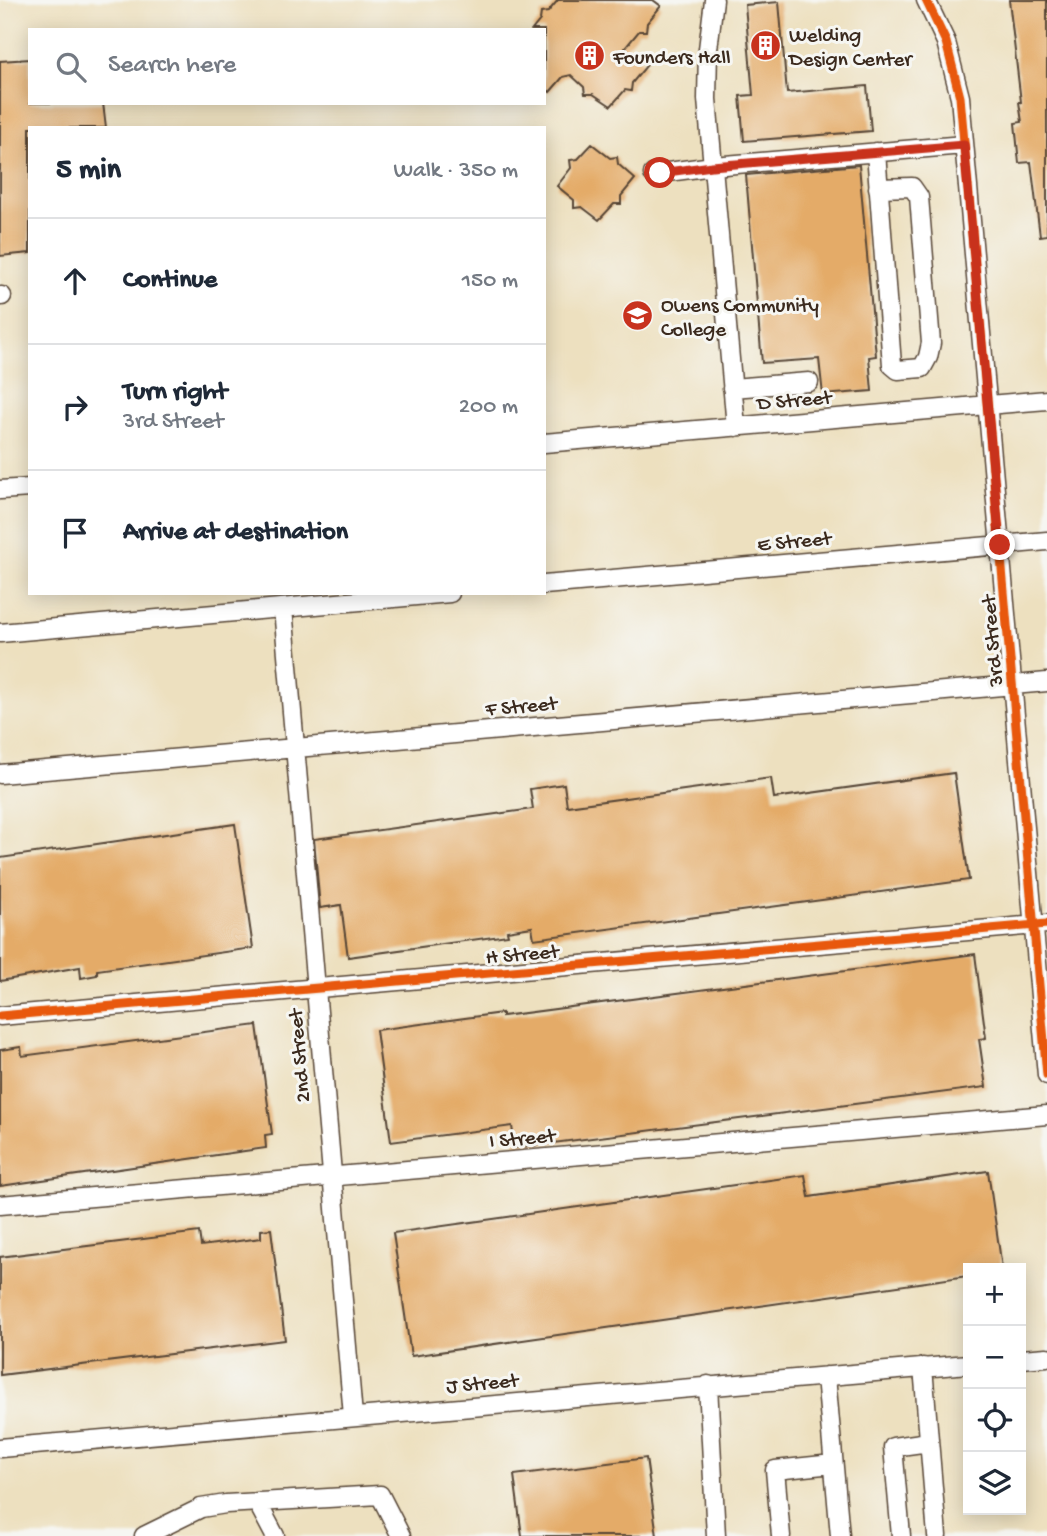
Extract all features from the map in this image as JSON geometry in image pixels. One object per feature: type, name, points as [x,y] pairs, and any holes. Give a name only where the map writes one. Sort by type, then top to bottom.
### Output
[{"type":"street","points":[[714,0],[707,74],[712,166],[736,427]]},
{"type":"street","name":"3rd Street","points":[[926,0],[946,42],[960,97],[1012,685],[1040,924],[1047,1075]]},
{"type":"street","points":[[653,174],[712,166],[964,145]]},
{"type":"street","points":[[876,152],[878,188],[892,365],[898,370],[922,368],[931,343],[919,197],[912,187],[878,188]]},
{"type":"street","points":[[732,388],[809,382]]},
{"type":"street","name":"D Street","points":[[546,443],[1047,400]]},
{"type":"street","points":[[0,490],[28,488]]},
{"type":"street","name":"E Street","points":[[546,585],[1047,541]]},
{"type":"street","points":[[0,633],[428,595]]},
{"type":"street","name":"2nd Street","points":[[283,608],[353,1416]]},
{"type":"street","name":"F Street","points":[[0,774],[1047,682]]},
{"type":"street","name":"H Street","points":[[0,1016],[1040,924]]},
{"type":"street","name":"I Street","points":[[0,1205],[1047,1115]]},
{"type":"street","points":[[1026,1359],[1047,1357]]},
{"type":"street","name":"J Street","points":[[0,1448],[963,1363]]},
{"type":"street","points":[[923,1367],[937,1536]]},
{"type":"street","points":[[826,1376],[840,1536]]},
{"type":"street","points":[[709,1385],[716,1536]]},
{"type":"street","points":[[901,1536],[892,1447],[929,1442]]},
{"type":"street","points":[[781,1536],[775,1470],[833,1464]]},
{"type":"street","points":[[144,1536],[201,1508],[380,1495],[401,1536]]},
{"type":"street","points":[[257,1502],[275,1536]]},
{"type":"building","name":"Founders Hall","points":[[558,0],[653,0],[661,6],[647,23],[646,31],[639,31],[625,48],[647,65],[632,83],[631,91],[625,90],[611,106],[593,94],[585,94],[584,87],[571,75],[563,77],[550,92],[546,89],[546,28],[534,28],[540,20],[541,13],[548,12]]},
{"type":"building","points":[[1009,0],[1047,0],[1047,235],[1040,236],[1031,162],[1019,163],[1015,123],[1022,122],[1021,102]]},
{"type":"building","name":"Welding Design Center","points":[[779,2],[787,93],[867,86],[871,131],[744,141],[740,96],[753,95],[745,5]]},
{"type":"building","points":[[28,59],[28,105],[103,105],[106,126],[28,126],[28,253],[0,256],[0,61]]},
{"type":"building","points":[[592,144],[610,158],[617,157],[618,164],[635,179],[621,196],[621,204],[614,204],[599,220],[582,207],[574,208],[574,200],[557,186],[571,168],[570,160],[578,159]]},
{"type":"building","points":[[859,165],[876,356],[869,357],[872,391],[823,395],[819,359],[762,363],[746,175]]},
{"type":"building","points":[[954,773],[969,880],[534,939],[532,927],[507,931],[508,935],[348,957],[341,905],[320,908],[314,839],[533,809],[530,789],[564,784],[567,806],[771,778],[774,798]]},
{"type":"building","points":[[235,824],[253,948],[97,970],[97,975],[81,978],[80,967],[0,981],[0,858]]},
{"type":"building","points":[[975,954],[986,1038],[979,1039],[986,1087],[515,1148],[512,1126],[391,1142],[376,1030]]},
{"type":"building","points":[[257,1025],[272,1134],[265,1135],[266,1148],[0,1186],[0,1050],[21,1047],[22,1056]]},
{"type":"building","points":[[988,1171],[1001,1263],[963,1263],[963,1277],[411,1356],[393,1233],[805,1175],[809,1197]]},
{"type":"building","points":[[271,1229],[285,1340],[0,1375],[0,1257],[199,1232],[201,1246],[261,1238],[261,1230]]},
{"type":"building","points":[[646,1458],[657,1536],[522,1536],[514,1475]]},
{"type":"cycle path","points":[[926,0],[946,42],[960,97],[1047,1075]]},
{"type":"cycle path","points":[[0,1016],[1047,924]]},
{"type":"place","name":"Welding Design Center","points":[[766,46]]},
{"type":"place","name":"Founders Hall","points":[[590,56]]},
{"type":"place","name":"Owens Community College","points":[[638,316]]},
{"type":"route","points":[[660,173],[712,166],[964,145],[1000,545]]}]
